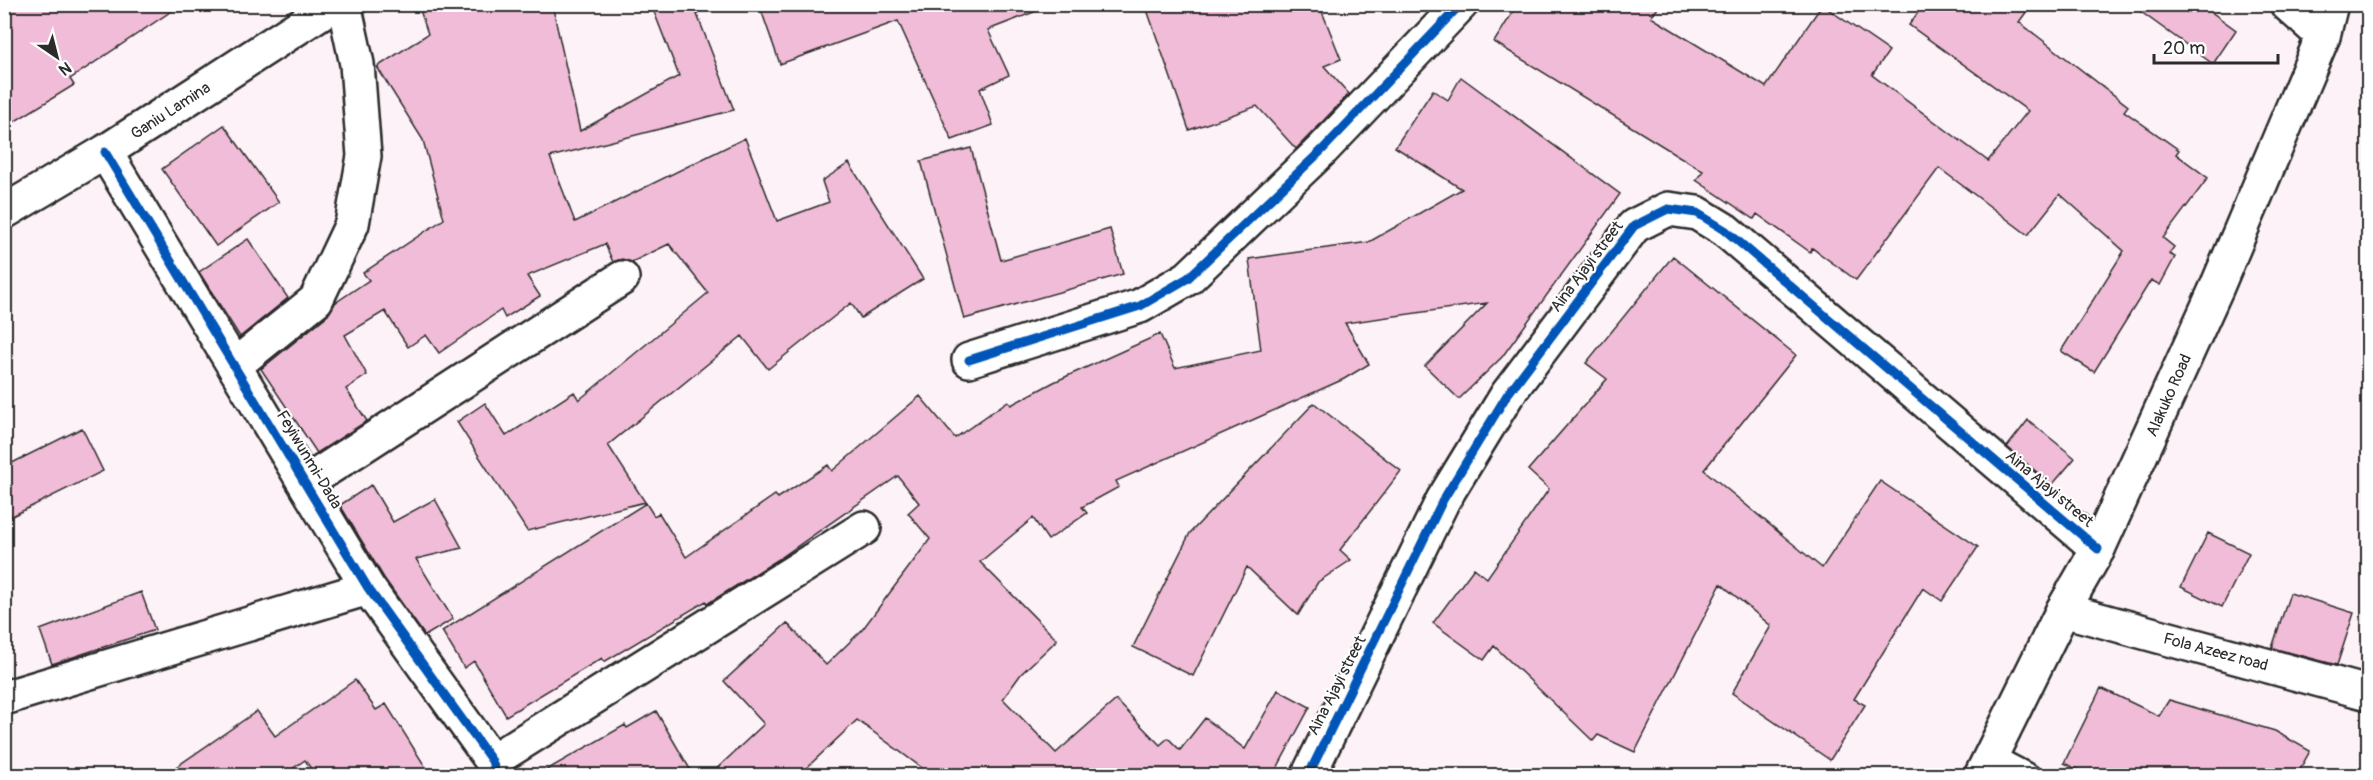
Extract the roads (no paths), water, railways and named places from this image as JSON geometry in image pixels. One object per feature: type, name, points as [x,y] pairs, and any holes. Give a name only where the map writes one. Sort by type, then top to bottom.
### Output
[{"type":"street","name":"Ganiu Lamina","points":[[4,213],[105,152],[334,4]]},
{"type":"street","points":[[235,365],[316,300],[352,224],[364,156],[357,64],[344,4]]},
{"type":"street","points":[[969,360],[1140,306],[1188,278],[1323,149],[1461,4]]},
{"type":"street","points":[[2287,4],[2323,36]]},
{"type":"street","name":"Alakuko Road","points":[[1986,766],[2063,610],[2098,549],[2216,289],[2323,36],[2331,4]]},
{"type":"street","name":"Feyiwunmi-Dada","points":[[105,152],[307,482],[368,588],[495,768]]},
{"type":"street","name":"Aina Ajayi street","points":[[1308,776],[1443,500],[1508,395],[1634,226],[1668,209],[1696,213],[1725,230],[2098,549]]},
{"type":"street","points":[[307,482],[622,278]]},
{"type":"street","points":[[495,768],[864,528]]},
{"type":"street","points":[[4,698],[368,588]]},
{"type":"street","name":"Fola Azeez road","points":[[2063,610],[2368,693]]},
{"type":"lane","points":[[1986,766],[2029,776]]}]
